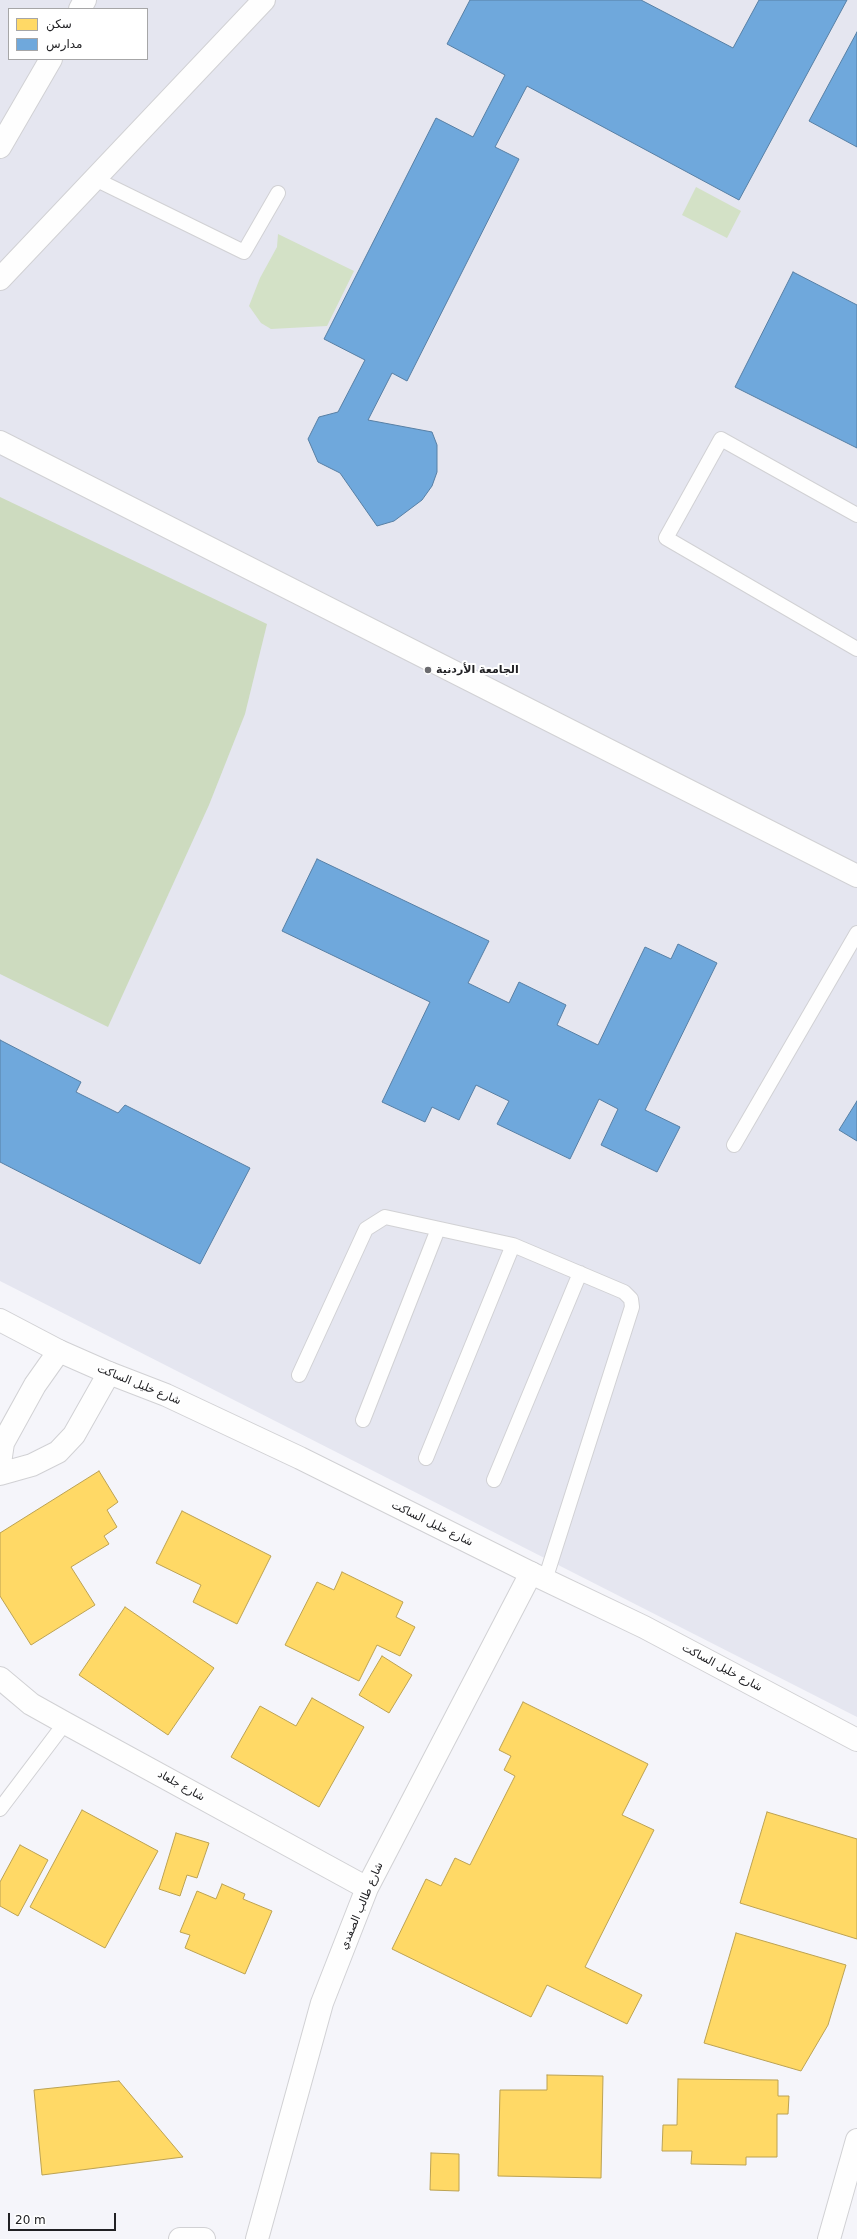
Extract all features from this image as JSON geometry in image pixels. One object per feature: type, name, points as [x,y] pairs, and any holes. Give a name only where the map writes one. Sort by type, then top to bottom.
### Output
[{"type":"street","points":[[0,279],[264,0]]},
{"type":"street","points":[[0,147],[50,60]]},
{"type":"street","points":[[0,442],[857,876]]},
{"type":"street","name":"شارع خليل الساكت","points":[[0,1320],[59,1351],[187,1405],[300,1458],[538,1577],[644,1627],[857,1740]]},
{"type":"street","points":[[0,1463],[3,1443],[34,1385],[59,1351]]},
{"type":"street","points":[[0,1474],[32,1465],[58,1452],[74,1435],[109,1373]]},
{"type":"street","name":"شارع طالب الصفدي","points":[[256,2239],[322,2003],[367,1888],[538,1577]]},
{"type":"street","name":"شارع جلعاد","points":[[0,1678],[32,1704],[65,1723],[367,1888]]},
{"type":"street","points":[[829,2239],[857,2140]]},
{"type":"street","points":[[180,2239],[204,2239]]},
{"type":"lane","points":[[95,180],[244,252],[278,193]]},
{"type":"lane","points":[[855,645],[666,538],[721,438],[857,515]]},
{"type":"lane","points":[[734,1145],[857,933]]},
{"type":"lane","points":[[300,1375],[366,1229],[385,1217],[513,1245],[624,1292],[631,1299],[632,1307],[538,1577]]},
{"type":"lane","points":[[363,1420],[438,1229]]},
{"type":"lane","points":[[426,1458],[513,1245]]},
{"type":"lane","points":[[494,1480],[580,1274]]},
{"type":"lane","points":[[0,1809],[65,1723]]},
{"type":"shaded area","name":"الجامعة الأردنية","points":[[0,0],[857,0],[857,1717],[0,1281]]},
{"type":"green space","points":[[696,187],[741,211],[727,238],[682,215]]},
{"type":"green space","points":[[278,234],[354,271],[327,326],[271,329],[261,323],[249,306],[260,278],[277,247]]},
{"type":"green space","points":[[0,497],[267,624],[245,714],[209,805],[108,1027],[0,974]]},
{"type":"building: سكن","points":[[99,1471],[118,1502],[107,1510],[117,1527],[104,1536],[109,1544],[71,1567],[95,1605],[31,1645],[0,1596],[0,1533]]},
{"type":"building: سكن","points":[[182,1511],[271,1556],[237,1624],[193,1602],[201,1585],[156,1563]]},
{"type":"building: سكن","points":[[342,1572],[403,1602],[396,1617],[415,1627],[400,1656],[377,1645],[359,1681],[285,1645],[317,1582],[334,1590]]},
{"type":"building: سكن","points":[[125,1607],[214,1668],[168,1735],[79,1675]]},
{"type":"building: سكن","points":[[382,1656],[412,1675],[389,1713],[359,1695]]},
{"type":"building: سكن","points":[[312,1698],[364,1727],[319,1807],[231,1757],[260,1706],[296,1726]]},
{"type":"building: سكن","points":[[523,1702],[648,1764],[622,1815],[654,1830],[585,1967],[642,1995],[627,2024],[547,1985],[531,2017],[392,1949],[426,1879],[441,1886],[455,1858],[470,1865],[515,1776],[504,1770],[511,1756],[499,1750]]},
{"type":"building: سكن","points":[[82,1810],[158,1851],[105,1948],[30,1907]]},
{"type":"building: سكن","points":[[767,1812],[857,1839],[857,1939],[740,1903]]},
{"type":"building: سكن","points":[[176,1833],[209,1843],[197,1878],[187,1875],[180,1896],[159,1889]]},
{"type":"building: سكن","points":[[20,1845],[48,1860],[18,1916],[0,1906],[0,1882]]},
{"type":"building: سكن","points":[[222,1884],[245,1894],[243,1899],[272,1911],[245,1974],[185,1948],[190,1935],[180,1932],[197,1891],[216,1899]]},
{"type":"building: سكن","points":[[736,1933],[846,1965],[828,2025],[801,2071],[704,2043]]},
{"type":"building: سكن","points":[[547,2075],[603,2076],[601,2178],[498,2176],[500,2090],[547,2090]]},
{"type":"building: سكن","points":[[678,2079],[778,2080],[778,2096],[789,2096],[788,2114],[777,2114],[777,2157],[746,2157],[746,2165],[691,2164],[692,2151],[662,2151],[663,2125],[677,2125]]},
{"type":"building: سكن","points":[[119,2081],[183,2157],[42,2175],[34,2090]]},
{"type":"building: سكن","points":[[431,2153],[459,2154],[459,2191],[430,2190]]},
{"type":"building: مدارس","points":[[470,0],[641,0],[733,48],[759,0],[847,0],[739,200],[527,86],[495,147],[519,159],[407,381],[392,373],[368,420],[432,432],[437,445],[437,472],[432,486],[422,500],[394,521],[377,526],[340,473],[318,462],[308,439],[319,417],[338,412],[365,360],[324,339],[436,118],[473,137],[505,75],[447,44]]},
{"type":"building: مدارس","points":[[857,32],[857,147],[809,121]]},
{"type":"building: مدارس","points":[[793,272],[857,305],[857,448],[735,387]]},
{"type":"building: مدارس","points":[[317,859],[489,941],[468,983],[509,1003],[519,982],[566,1005],[557,1025],[598,1045],[645,947],[671,959],[678,944],[717,963],[645,1110],[680,1127],[657,1172],[601,1145],[618,1109],[599,1099],[570,1159],[497,1124],[509,1101],[476,1085],[459,1120],[432,1107],[425,1122],[382,1102],[430,1002],[282,931]]},
{"type":"building: مدارس","points":[[0,1040],[81,1082],[76,1092],[118,1113],[125,1105],[250,1168],[200,1264],[0,1162]]},
{"type":"building: مدارس","points":[[857,1101],[857,1141],[839,1130]]},
{"type":"place","name":"الجامعة الأردنية","points":[[428,670]]}]
